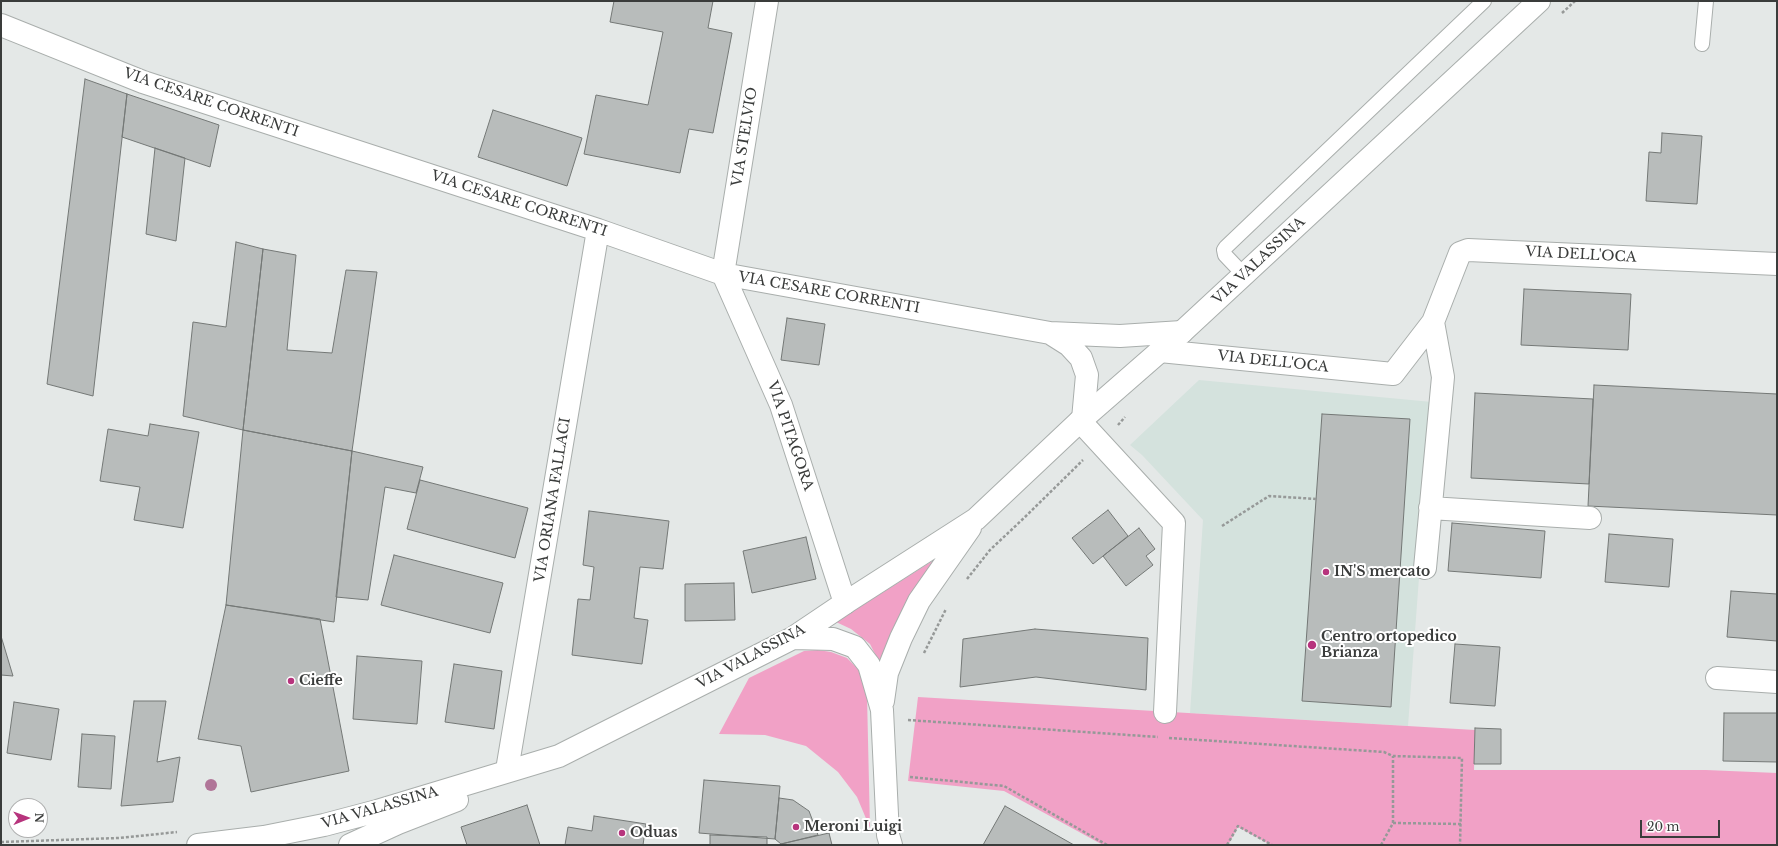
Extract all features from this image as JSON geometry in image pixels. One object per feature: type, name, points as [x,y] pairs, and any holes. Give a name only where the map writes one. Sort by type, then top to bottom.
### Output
[{"type":"street","name":"VIA STELVIO","points":[[723,274],[767,1]]},
{"type":"street","name":"VIA VALASSINA","points":[[350,845],[398,823],[460,799],[559,756],[793,638],[845,602],[976,519],[1082,420],[1160,352],[1244,275],[1539,1]]},
{"type":"street","name":"VIA CESARE CORRENTI","points":[[1,25],[143,82],[598,230],[723,274],[1050,333],[1120,336],[1182,332]]},
{"type":"street","name":"VIA ORIANA FALLACI","points":[[507,770],[598,230]]},
{"type":"street","name":"VIA DELL'OCA","points":[[1160,352],[1393,374],[1433,322],[1460,253],[1468,250],[1777,264]]},
{"type":"street","name":"VIA PITAGORA","points":[[723,274],[781,405],[845,602]]},
{"type":"street","points":[[1425,568],[1443,377],[1433,322]]},
{"type":"street","name":"VIA CESARE CORRENTI","points":[[1050,333],[1069,345],[1081,358],[1087,375],[1082,420]]},
{"type":"street","points":[[1082,420],[1174,523],[1165,712]]},
{"type":"street","points":[[1430,508],[1590,518]]},
{"type":"street","name":"VIA VALASSINA","points":[[882,710],[887,673],[901,638],[919,601],[976,519]]},
{"type":"street","points":[[793,638],[833,639],[855,647],[869,665],[882,710],[888,836],[891,845]]},
{"type":"street","points":[[1718,678],[1777,682]]},
{"type":"street","name":"VIA VALASSINA","points":[[198,845],[264,837],[324,825],[377,811],[507,770],[559,756]]},
{"type":"lane","points":[[1244,275],[1225,255],[1224,250],[1226,247],[1484,1]]},
{"type":"lane","points":[[1702,44],[1706,1]]},
{"type":"path","points":[[962,585],[990,550],[1084,459]]},
{"type":"path","points":[[1222,526],[1269,496],[1316,499]]},
{"type":"path","points":[[921,659],[949,603]]},
{"type":"path","points":[[902,720],[1376,751],[1384,752],[1393,756],[1462,758],[1460,845]]},
{"type":"path","points":[[1381,845],[1393,823],[1393,756]]},
{"type":"path","points":[[902,776],[1004,786],[1107,845]]},
{"type":"path","points":[[1393,823],[1460,824]]},
{"type":"path","points":[[1227,845],[1238,826],[1272,845]]},
{"type":"path","points":[[1,842],[119,838],[179,831]]},
{"type":"shaded area","points":[[1199,380],[1432,402],[1408,726],[1190,713],[1203,520],[1142,455],[1130,445]]},
{"type":"shaded area","points":[[934,560],[882,668],[870,644],[851,629],[836,622]]},
{"type":"shaded area","points":[[818,650],[831,652],[847,658],[858,669],[864,681],[867,696],[870,828],[857,797],[838,772],[806,746],[765,735],[719,734],[749,678],[804,651]]},
{"type":"shaded area","points":[[918,697],[1475,730],[1474,770],[1706,770],[1777,773],[1777,845],[1271,845],[1238,827],[1228,845],[1103,845],[1004,791],[908,781]]},
{"type":"building","points":[[614,1],[713,1],[708,28],[732,33],[713,133],[689,129],[680,173],[584,154],[596,95],[648,105],[663,32],[610,22]]},
{"type":"building","points":[[85,79],[127,94],[93,396],[47,384]]},
{"type":"building","points":[[127,94],[219,125],[210,167],[122,137]]},
{"type":"building","points":[[493,110],[582,138],[567,186],[478,157]]},
{"type":"building","points":[[1662,133],[1702,136],[1697,204],[1646,201],[1649,152],[1661,153]]},
{"type":"building","points":[[155,148],[185,158],[176,241],[146,234]]},
{"type":"building","points":[[236,242],[263,249],[243,430],[183,416],[193,322],[226,327]]},
{"type":"building","points":[[263,249],[296,255],[287,350],[332,353],[346,270],[377,272],[352,451],[243,430]]},
{"type":"building","points":[[1524,289],[1631,294],[1628,350],[1521,345]]},
{"type":"building","points":[[787,318],[825,324],[819,365],[781,360]]},
{"type":"building","points":[[1594,385],[1777,394],[1777,515],[1588,506]]},
{"type":"building","points":[[1475,393],[1593,399],[1589,484],[1471,478]]},
{"type":"building","points":[[1322,414],[1410,419],[1391,707],[1302,701]]},
{"type":"building","points":[[150,424],[199,432],[183,528],[134,520],[140,487],[100,481],[108,429],[148,436]]},
{"type":"building","points":[[243,430],[352,451],[334,622],[226,605]]},
{"type":"building","points":[[352,451],[423,467],[416,493],[385,487],[368,600],[336,597]]},
{"type":"building","points":[[420,480],[528,508],[515,558],[407,529]]},
{"type":"building","points":[[1108,510],[1128,536],[1093,564],[1072,538]]},
{"type":"building","points":[[589,511],[669,521],[663,569],[640,567],[634,618],[648,620],[642,664],[572,655],[578,599],[590,600],[594,567],[583,565]]},
{"type":"building","points":[[1452,523],[1545,531],[1541,578],[1448,571]]},
{"type":"building","points":[[1139,528],[1155,549],[1146,556],[1153,565],[1126,586],[1103,556]]},
{"type":"building","points":[[1609,534],[1673,539],[1669,587],[1605,582]]},
{"type":"building","points":[[806,537],[816,579],[752,593],[743,551]]},
{"type":"building","points":[[394,555],[503,583],[490,633],[381,605]]},
{"type":"building","points":[[734,583],[735,620],[685,621],[685,584]]},
{"type":"building","points":[[1731,591],[1777,594],[1777,641],[1727,637]]},
{"type":"building","points":[[226,605],[320,619],[349,771],[251,792],[241,746],[198,739]]},
{"type":"building","points":[[1035,629],[1148,638],[1146,690],[1036,677],[960,687],[963,639]]},
{"type":"building","points":[[1,636],[13,676],[1,675]]},
{"type":"building","points":[[1455,644],[1500,647],[1495,706],[1450,703]]},
{"type":"building","points":[[357,656],[422,661],[417,724],[353,719]]},
{"type":"building","points":[[454,664],[502,671],[494,729],[445,722]]},
{"type":"building","points":[[134,701],[166,701],[157,762],[180,757],[173,802],[121,806]]},
{"type":"building","points":[[14,702],[59,709],[51,760],[7,753]]},
{"type":"building","points":[[1724,713],[1777,713],[1777,762],[1723,761]]},
{"type":"building","points":[[1475,728],[1501,729],[1501,764],[1474,764]]},
{"type":"building","points":[[82,734],[115,736],[111,789],[78,787]]},
{"type":"building","points":[[704,780],[780,786],[775,839],[699,833]]},
{"type":"building","points":[[779,798],[793,800],[809,811],[818,835],[781,844],[775,839]]},
{"type":"building","points":[[527,805],[540,845],[467,845],[461,827]]},
{"type":"building","points":[[1005,806],[1074,845],[983,845]]},
{"type":"building","points":[[594,816],[646,824],[643,845],[565,845],[568,827],[592,831]]},
{"type":"building","points":[[829,833],[832,845],[781,845],[781,844]]},
{"type":"building","points":[[710,835],[767,837],[767,845],[710,845]]},
{"type":"place","name":"IN'S mercato","points":[[1326,572]]},
{"type":"place","name":"Centro ortopedico Brianza","points":[[1312,645]]},
{"type":"place","name":"Cieffe","points":[[291,681]]},
{"type":"place","name":"Meroni Luigi","points":[[796,827]]},
{"type":"place","name":"Oduas","points":[[622,833]]}]
